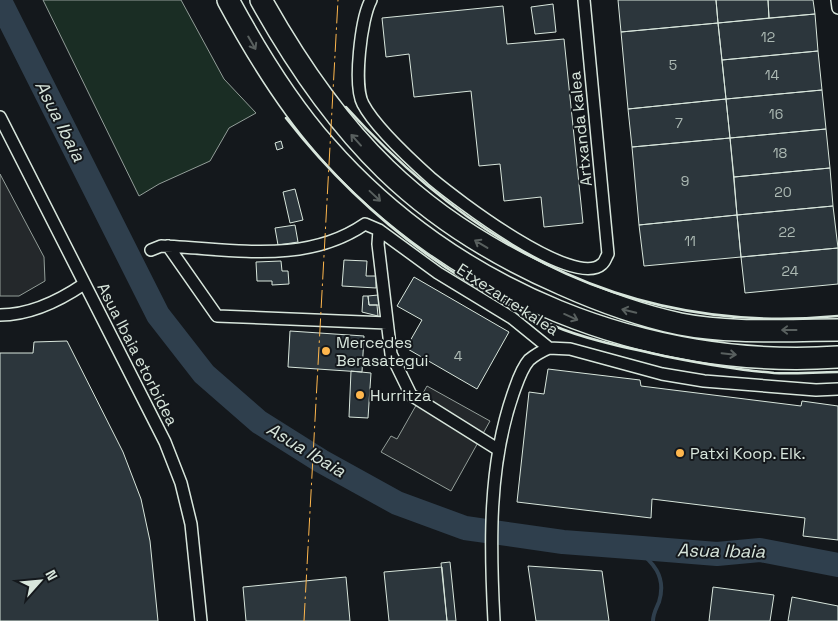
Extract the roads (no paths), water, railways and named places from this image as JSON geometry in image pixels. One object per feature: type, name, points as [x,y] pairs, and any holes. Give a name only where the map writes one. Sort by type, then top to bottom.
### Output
[{"type":"highway","points":[[228,0],[275,80],[326,147],[385,205],[428,240],[470,268],[512,290],[580,321],[625,336],[690,350],[768,358],[801,360],[838,357]]},
{"type":"highway","points":[[261,0],[319,96],[368,154],[440,217],[481,244],[525,268],[616,307],[681,324],[726,329],[838,330]]},
{"type":"street","name":"Artxanda kalea","points":[[371,0],[366,9],[363,30],[359,86],[362,103],[377,123],[431,178],[475,213],[563,264],[584,270],[603,264],[608,254],[584,0]]},
{"type":"street","points":[[837,0],[838,8]]},
{"type":"street","name":"Asua Ibaia etorbidea","points":[[0,117],[165,442],[181,482],[191,524],[201,621]]},
{"type":"street","points":[[151,250],[161,246],[168,246],[251,252],[283,251],[334,241],[365,224],[379,230],[378,244],[391,354],[411,395],[499,450]]},
{"type":"street","name":"Etxezarre kalea","points":[[379,230],[438,273],[512,318],[548,348],[570,349],[662,374],[704,381],[797,389],[838,389]]},
{"type":"street","points":[[168,246],[217,316],[387,323]]},
{"type":"street","points":[[0,315],[15,315],[40,308],[62,298],[84,284]]},
{"type":"street","points":[[494,621],[493,508],[499,450],[507,411],[521,372],[529,360],[548,348]]},
{"type":"waterway","name":"Asua Ibaia","points":[[0,1],[158,315],[204,374],[259,422],[321,461],[397,503],[465,528],[563,542],[717,554],[760,550],[838,565]]},
{"type":"waterway","points":[[634,547],[647,558],[660,577],[661,593],[653,621]]},
{"type":"place","name":"Mercedes Berasategui","points":[[326,351]]},
{"type":"place","name":"Hurritza","points":[[360,395]]},
{"type":"place","name":"Patxi Koop. Elk.","points":[[680,453]]}]
